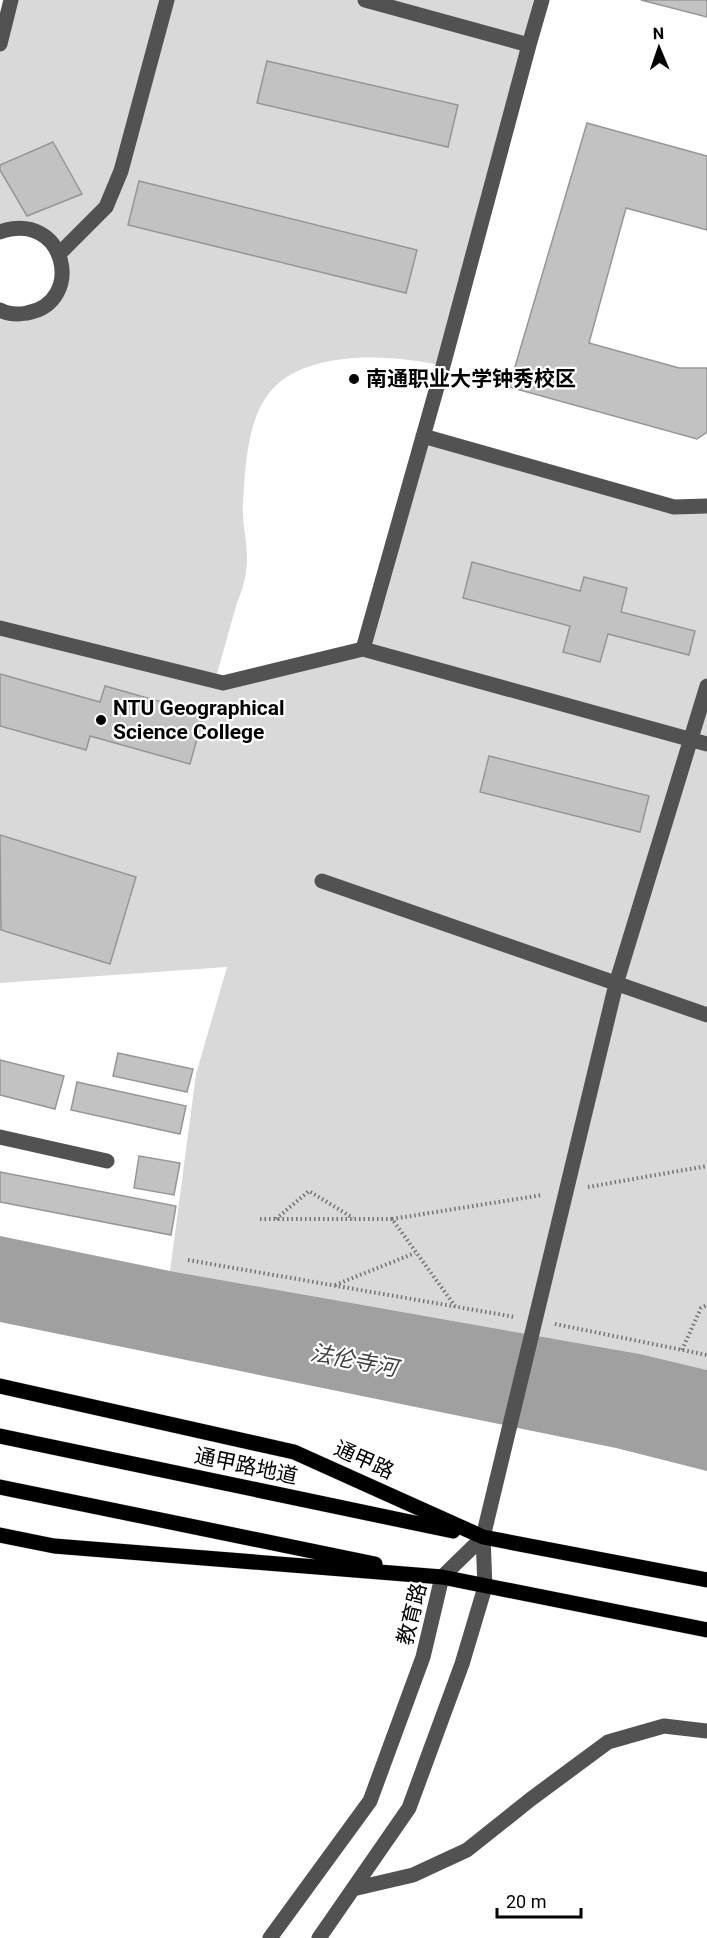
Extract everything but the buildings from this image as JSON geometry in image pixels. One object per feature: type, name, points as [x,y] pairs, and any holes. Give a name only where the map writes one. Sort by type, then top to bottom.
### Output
[{"type":"main road","name":"通甲路","points":[[0,1386],[294,1452],[483,1537],[707,1580]]},
{"type":"main road","name":"通甲路地道","points":[[0,1436],[483,1537]]},
{"type":"main road","points":[[0,1487],[485,1587],[707,1630]]},
{"type":"main road","points":[[0,1535],[54,1546],[442,1577]]},
{"type":"street","points":[[0,44],[12,0]]},
{"type":"street","points":[[59,254],[106,207],[121,171],[167,0]]},
{"type":"street","points":[[365,0],[528,45]]},
{"type":"street","points":[[363,649],[542,0]]},
{"type":"street","points":[[0,232],[12,228],[26,228],[40,232],[59,254],[63,268],[61,282],[55,295],[45,306],[25,314],[1,315]]},
{"type":"street","points":[[423,436],[674,507],[707,506]]},
{"type":"street","points":[[0,628],[223,683],[363,649],[707,744]]},
{"type":"street","points":[[319,1938],[409,1808],[462,1664],[485,1587],[483,1537],[616,984],[707,686]]},
{"type":"street","points":[[322,881],[707,1015]]},
{"type":"street","points":[[0,1137],[107,1161]]},
{"type":"street","name":"教育路","points":[[270,1938],[370,1801],[423,1657],[442,1577],[483,1537]]},
{"type":"street","points":[[353,1889],[412,1875],[467,1850],[531,1798],[608,1742],[664,1726],[707,1731]]},
{"type":"path","points":[[276,1219],[309,1191],[355,1219]]},
{"type":"path","points":[[260,1219],[392,1219],[456,1307]]},
{"type":"path","points":[[334,1286],[415,1253]]},
{"type":"path","points":[[188,1260],[522,1319]]},
{"type":"path","points":[[682,1350],[701,1308],[707,1305]]},
{"type":"path","points":[[544,1323],[707,1355]]},
{"type":"shaded area","name":"南通职业大学钟秀校区","points":[[11,0],[542,0],[443,366],[399,359],[374,358],[349,358],[324,362],[301,369],[282,380],[260,407],[251,433],[245,476],[243,511],[247,562],[245,575],[215,681],[363,649],[423,436],[674,507],[707,506],[707,1370],[640,1354],[170,1271],[196,1074],[227,967],[0,983],[0,310],[45,306],[63,268],[40,233],[0,232],[0,44]]},
{"type":"water","name":"法伦寺河","points":[[0,1236],[170,1271],[640,1354],[707,1370],[707,1471],[616,1448],[0,1322]]},
{"type":"place","name":"南通职业大学钟秀校区","points":[[354,379]]},
{"type":"place","name":"NTU Geographical Science College","points":[[101,720]]}]
